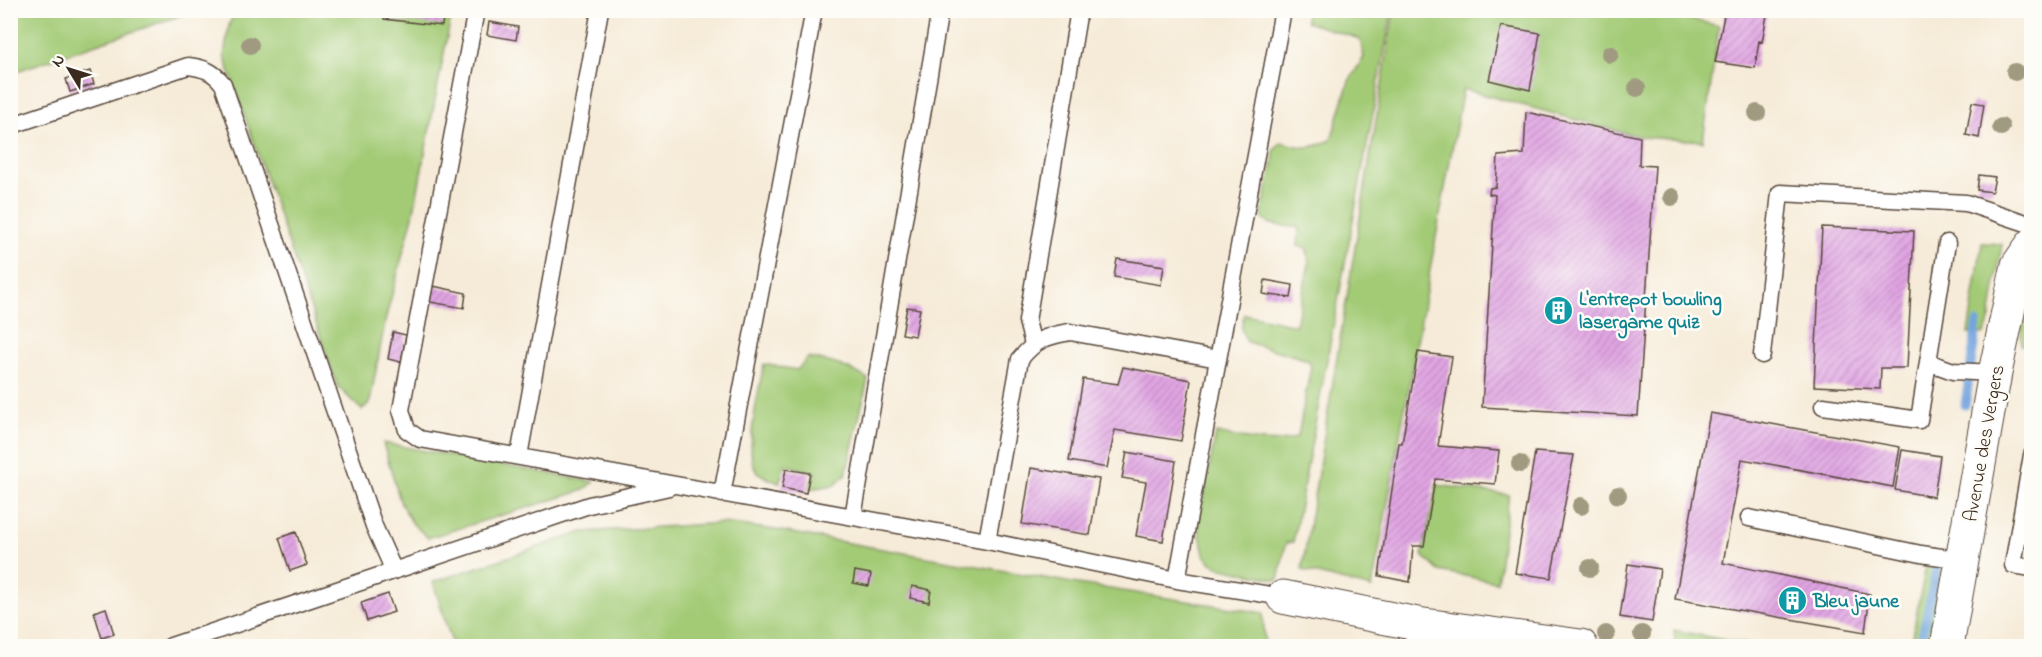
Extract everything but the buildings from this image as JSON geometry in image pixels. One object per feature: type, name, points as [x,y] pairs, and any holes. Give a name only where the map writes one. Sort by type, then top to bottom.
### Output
[{"type":"street","name":"Avenue des Vergers","points":[[1947,646],[1995,373],[2018,265],[2031,244]]},
{"type":"street","points":[[1282,597],[1415,635],[1581,646]]},
{"type":"lane","points":[[476,10],[401,410],[407,430],[420,439],[987,541],[1176,580],[1282,597]]},
{"type":"lane","points":[[519,456],[600,10]]},
{"type":"lane","points":[[722,494],[814,10]]},
{"type":"lane","points":[[854,517],[940,10]]},
{"type":"lane","points":[[1033,344],[1027,321],[1079,10]]},
{"type":"lane","points":[[1176,580],[1283,10]]},
{"type":"lane","points":[[10,126],[188,66],[204,68],[215,73],[223,84],[374,526],[394,571]]},
{"type":"lane","points":[[1762,356],[1780,193],[1966,204],[2031,225]]},
{"type":"lane","points":[[1823,406],[1919,420],[1947,243]]},
{"type":"lane","points":[[987,541],[1020,359],[1033,344],[1051,335],[1070,333],[1218,359]]},
{"type":"lane","points":[[1928,362],[1953,371],[1995,373]]},
{"type":"lane","points":[[2031,455],[2013,565],[2031,568]]},
{"type":"lane","points":[[171,646],[589,505],[676,485]]},
{"type":"lane","points":[[1749,518],[1921,554],[1962,560]]},
{"type":"green space","points":[[11,10],[194,10],[194,11],[11,73]]},
{"type":"green space","points":[[1652,10],[1719,26],[1703,141],[1640,137],[1463,89],[1372,588],[1302,570],[1394,11]]},
{"type":"green space","points":[[235,11],[452,11],[413,216],[386,317],[370,402],[362,410],[338,387],[224,56],[229,25]]},
{"type":"green space","points":[[1306,11],[1392,11],[1293,542],[1286,543],[1278,580],[1222,568],[1211,563],[1204,554],[1198,526],[1216,433],[1269,441],[1280,441],[1298,436],[1311,366],[1308,360],[1247,342],[1241,329],[1244,314],[1296,325],[1309,264],[1307,249],[1298,246],[1299,228],[1271,224],[1263,219],[1262,211],[1274,150],[1281,142],[1306,147],[1331,140],[1349,81],[1364,57],[1360,39],[1306,22]]},
{"type":"green space","points":[[1982,243],[2002,244],[1990,318],[1985,334],[1968,334]]},
{"type":"green space","points":[[2031,288],[2031,344],[2021,345],[2024,308]]},
{"type":"green space","points":[[808,358],[840,365],[868,379],[846,474],[834,485],[809,489],[815,472],[785,465],[779,483],[763,476],[755,469],[751,449],[764,364],[797,370]]},
{"type":"green space","points":[[383,443],[594,482],[584,490],[428,538],[413,524],[401,504]]},
{"type":"green space","points":[[1437,485],[1509,495],[1497,582],[1439,571],[1422,555]]},
{"type":"green space","points":[[723,523],[776,530],[1078,584],[1263,613],[1265,646],[453,646],[433,582],[583,532]]},
{"type":"green space","points":[[1926,566],[1948,571],[1933,646],[1910,646]]},
{"type":"green space","points":[[1674,630],[1754,646],[1675,645]]},
{"type":"waterway","points":[[1965,405],[1977,323]]},
{"type":"waterway","points":[[1920,646],[1936,571]]},
{"type":"place","name":"L'entrepot bowling lasergame quiz","points":[[1558,310]]},
{"type":"place","name":"Bleu jaune","points":[[1792,600]]}]
